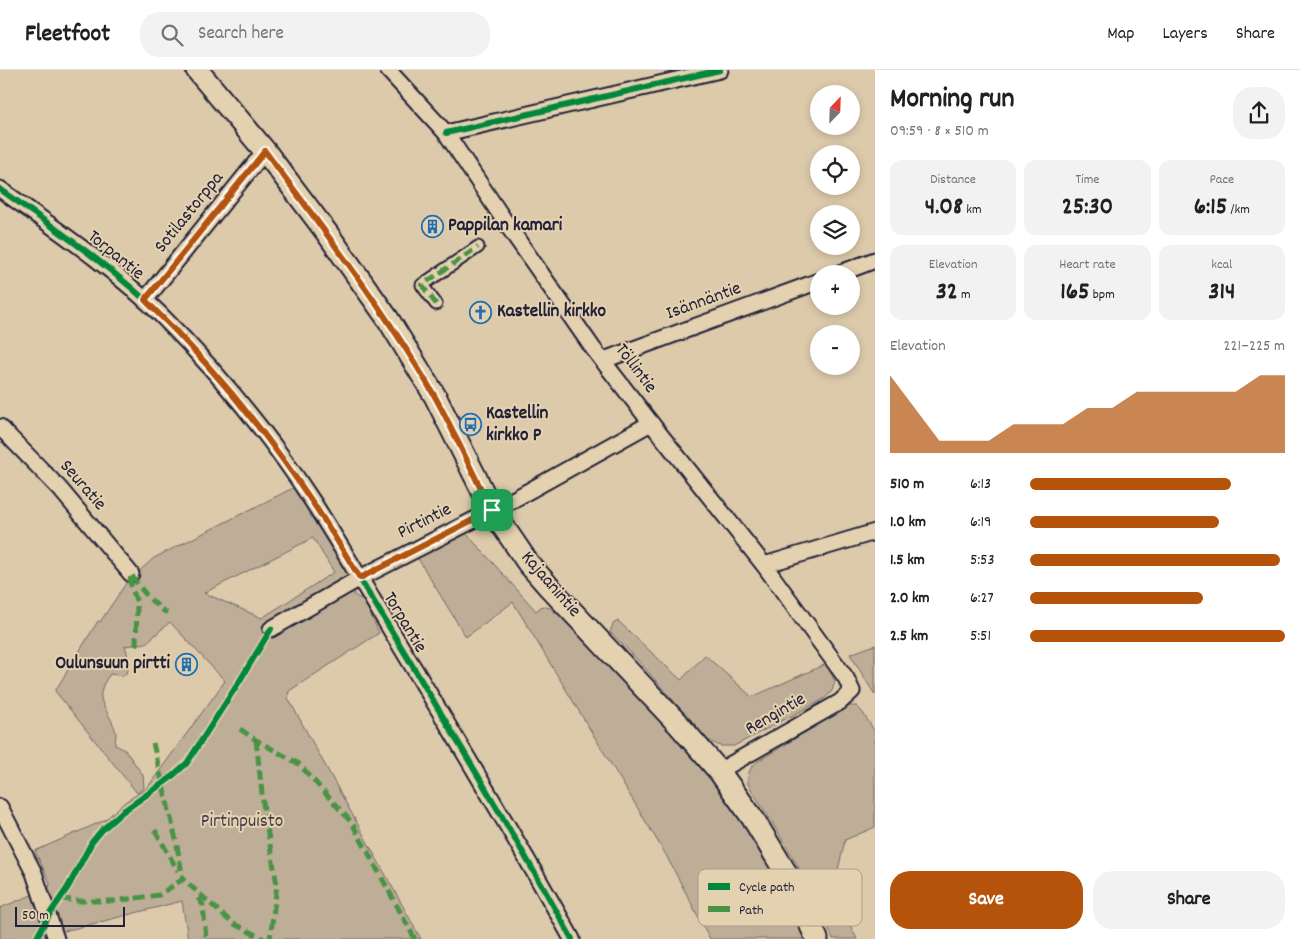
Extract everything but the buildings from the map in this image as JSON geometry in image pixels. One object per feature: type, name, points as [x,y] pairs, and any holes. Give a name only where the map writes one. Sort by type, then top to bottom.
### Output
[{"type":"main road","name":"Kajaanintie","points":[[197,70],[265,151],[388,319],[435,396],[492,510],[528,563],[679,724],[719,771],[754,820],[784,869]]},
{"type":"main road","name":"Kajaanintie","points":[[811,926],[817,939]]},
{"type":"street","name":"Töllintie","points":[[388,70],[446,133],[592,347],[764,566],[833,659],[852,691]]},
{"type":"street","points":[[446,133],[720,70]]},
{"type":"street","name":"Sotilastorppa","points":[[145,300],[265,151]]},
{"type":"street","name":"Torpantie","points":[[0,189],[60,232],[145,300],[220,379],[276,449],[312,501],[360,578],[463,749],[572,939]]},
{"type":"street","points":[[436,304],[422,285],[478,246]]},
{"type":"street","points":[[860,266],[875,260]]},
{"type":"street","name":"Isännäntie","points":[[604,360],[810,284]]},
{"type":"street","name":"Pirtintie","points":[[270,629],[360,578],[509,502],[650,423]]},
{"type":"street","name":"Seuratie","points":[[0,426],[60,489],[131,574]]},
{"type":"street","points":[[764,566],[875,532]]},
{"type":"street","name":"Rengintie","points":[[719,771],[840,702],[852,691]]},
{"type":"street","points":[[0,808],[34,873],[56,939]]},
{"type":"green space","name":"Pirtinpuisto","points":[[297,486],[353,572],[354,595],[364,601],[379,633],[289,691],[288,698],[421,939],[188,939],[182,901],[45,936],[45,939],[0,939],[0,908],[49,888],[50,883],[35,851],[105,820],[125,802],[147,788],[225,681],[170,622],[146,643],[125,646],[128,671],[123,676],[110,674],[104,683],[101,696],[116,731],[115,745],[125,750],[143,775],[144,788],[137,793],[55,691],[98,621],[100,622],[127,582],[154,558]],"holes":[[[313,538],[334,572],[262,618],[204,593]]]},
{"type":"green space","points":[[466,533],[536,611],[542,606],[550,608],[572,625],[702,764],[742,819],[772,869],[698,869],[698,916],[666,855],[513,602],[466,637],[417,557]]},
{"type":"green space","points":[[618,621],[681,680],[705,655],[752,697],[826,664],[835,681],[832,691],[824,699],[734,746],[720,746],[708,740],[634,656],[610,632],[613,624]]},
{"type":"green space","points":[[875,645],[875,695],[850,654]]},
{"type":"green space","points":[[849,706],[857,706],[863,713],[875,732],[875,827],[845,840],[838,869],[799,869],[748,784],[751,768],[758,761]]},
{"type":"green space","points":[[703,926],[800,926],[805,939],[710,939]]},
{"type":"green space","points":[[828,926],[850,926],[857,939],[833,939]]},
{"type":"marked path","points":[[436,304],[422,285],[478,247]]},
{"type":"marked path","points":[[136,646],[137,603],[130,582],[131,574],[156,605],[167,613]]},
{"type":"marked path","points":[[240,729],[299,764],[352,823],[415,939]]},
{"type":"marked path","points":[[256,740],[264,811],[277,885],[270,939]]},
{"type":"marked path","points":[[153,743],[176,840],[183,879]]},
{"type":"marked path","points":[[155,830],[178,871]]},
{"type":"marked path","points":[[61,899],[114,901],[159,895],[183,879],[232,923],[264,939]]},
{"type":"marked path","points":[[198,898],[203,905],[206,939]]},
{"type":"cycle path","points":[[446,133],[720,70]]},
{"type":"cycle path","points":[[0,189],[82,248],[141,296],[201,357],[260,427],[313,502],[339,544],[495,804],[572,939]]},
{"type":"cycle path","points":[[36,939],[49,915],[68,887],[92,842],[102,830],[122,812],[169,779],[187,763],[271,629]]},
{"type":"place","name":"Pappilan kamari","points":[[432,226]]},
{"type":"place","name":"Kastellin kirkko","points":[[481,312]]},
{"type":"place","name":"Kastellin kirkko P","points":[[470,425]]},
{"type":"place","name":"Oulunsuun pirtti","points":[[186,664]]},
{"type":"route","points":[[265,151],[388,319],[435,396],[492,510],[360,578],[312,501],[276,449],[220,379],[145,300],[265,151]]}]
